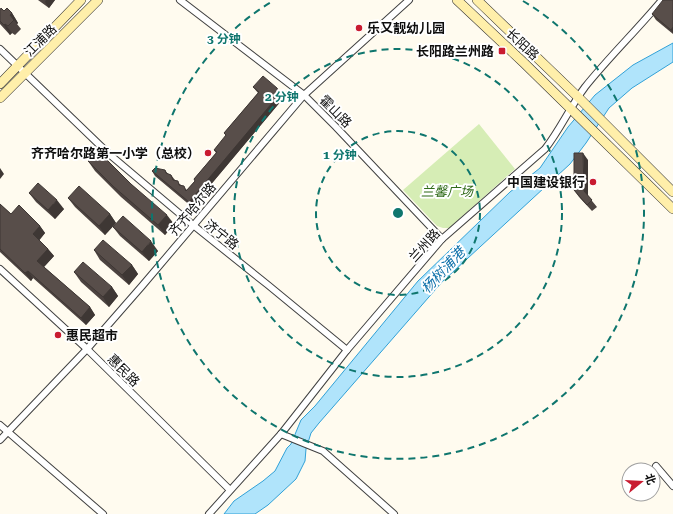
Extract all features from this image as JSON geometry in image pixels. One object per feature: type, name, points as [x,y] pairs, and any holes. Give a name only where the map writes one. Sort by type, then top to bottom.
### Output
[{"type":"main road","name":"江浦路","points":[[0,84],[81,0]]},
{"type":"main road","name":"江浦路","points":[[0,98],[98,0]]},
{"type":"main road","name":"长阳路","points":[[457,0],[571,108],[673,209]]},
{"type":"main road","name":"长阳路","points":[[477,0],[578,97],[673,192]]},
{"type":"street","name":"霍山路","points":[[180,0],[304,95],[442,240]]},
{"type":"street","name":"齐齐哈尔路","points":[[0,440],[87,349],[304,95],[409,0]]},
{"type":"street","name":"兰州路","points":[[209,514],[281,434],[346,350],[442,240],[545,149],[578,97],[662,0]]},
{"type":"street","name":"济宁路","points":[[0,49],[24,74],[109,154],[346,350]]},
{"type":"street","name":"惠民路","points":[[0,269],[87,349],[230,490]]},
{"type":"street","points":[[0,425],[103,514]]},
{"type":"street","points":[[281,434],[323,451],[394,514]]},
{"type":"street","points":[[661,472],[673,486]]},
{"type":"green space","name":"兰馨广场","points":[[479,124],[515,169],[449,228],[437,226],[403,190]]},
{"type":"water","name":"杨树浦港","points":[[673,43],[673,62],[632,88],[609,108],[570,164],[442,282],[319,423],[311,433],[306,449],[305,461],[296,479],[268,505],[255,514],[224,514],[234,501],[275,471],[287,448],[291,444],[301,420],[315,406],[418,281],[510,192],[540,168],[568,127],[595,95],[633,65]]},
{"type":"building","points":[[663,0],[673,0],[673,27],[671,30],[652,14]]},
{"type":"building","points":[[1,8],[4,11],[7,8],[12,13],[10,15],[14,20],[8,26],[5,24],[4,25],[0,21]]},
{"type":"building","points":[[263,76],[277,88],[278,96],[189,202],[152,171],[155,168],[165,170],[166,173],[171,175],[173,180],[178,181],[179,185],[184,186],[186,191],[195,181],[194,179],[217,152],[214,150],[226,135],[224,133],[259,92],[253,87]]},
{"type":"building","points":[[98,151],[131,184],[167,215],[158,225],[114,187],[88,161]]},
{"type":"building","points":[[574,153],[583,153],[584,191],[592,200],[587,205],[574,190]]},
{"type":"building","points":[[38,183],[57,200],[48,210],[29,193]]},
{"type":"building","points":[[79,186],[110,214],[99,226],[68,198]]},
{"type":"building","points":[[0,204],[11,214],[19,205],[40,226],[33,234],[48,249],[37,261],[90,307],[81,318],[28,271],[25,273],[0,249]]},
{"type":"building","points":[[123,216],[151,241],[142,252],[113,227]]},
{"type":"building","points":[[103,240],[132,265],[122,275],[94,250]]},
{"type":"building","points":[[83,262],[112,287],[103,297],[74,272]]},
{"type":"place","name":"乐又靓幼儿园","points":[[359,28]]},
{"type":"place","name":"长阳路兰州路","points":[[502,51]]},
{"type":"place","name":"齐齐哈尔路第一小学（总校）","points":[[208,153]]},
{"type":"place","name":"中国建设银行","points":[[593,182]]},
{"type":"place","name":"惠民超市","points":[[58,335]]}]
